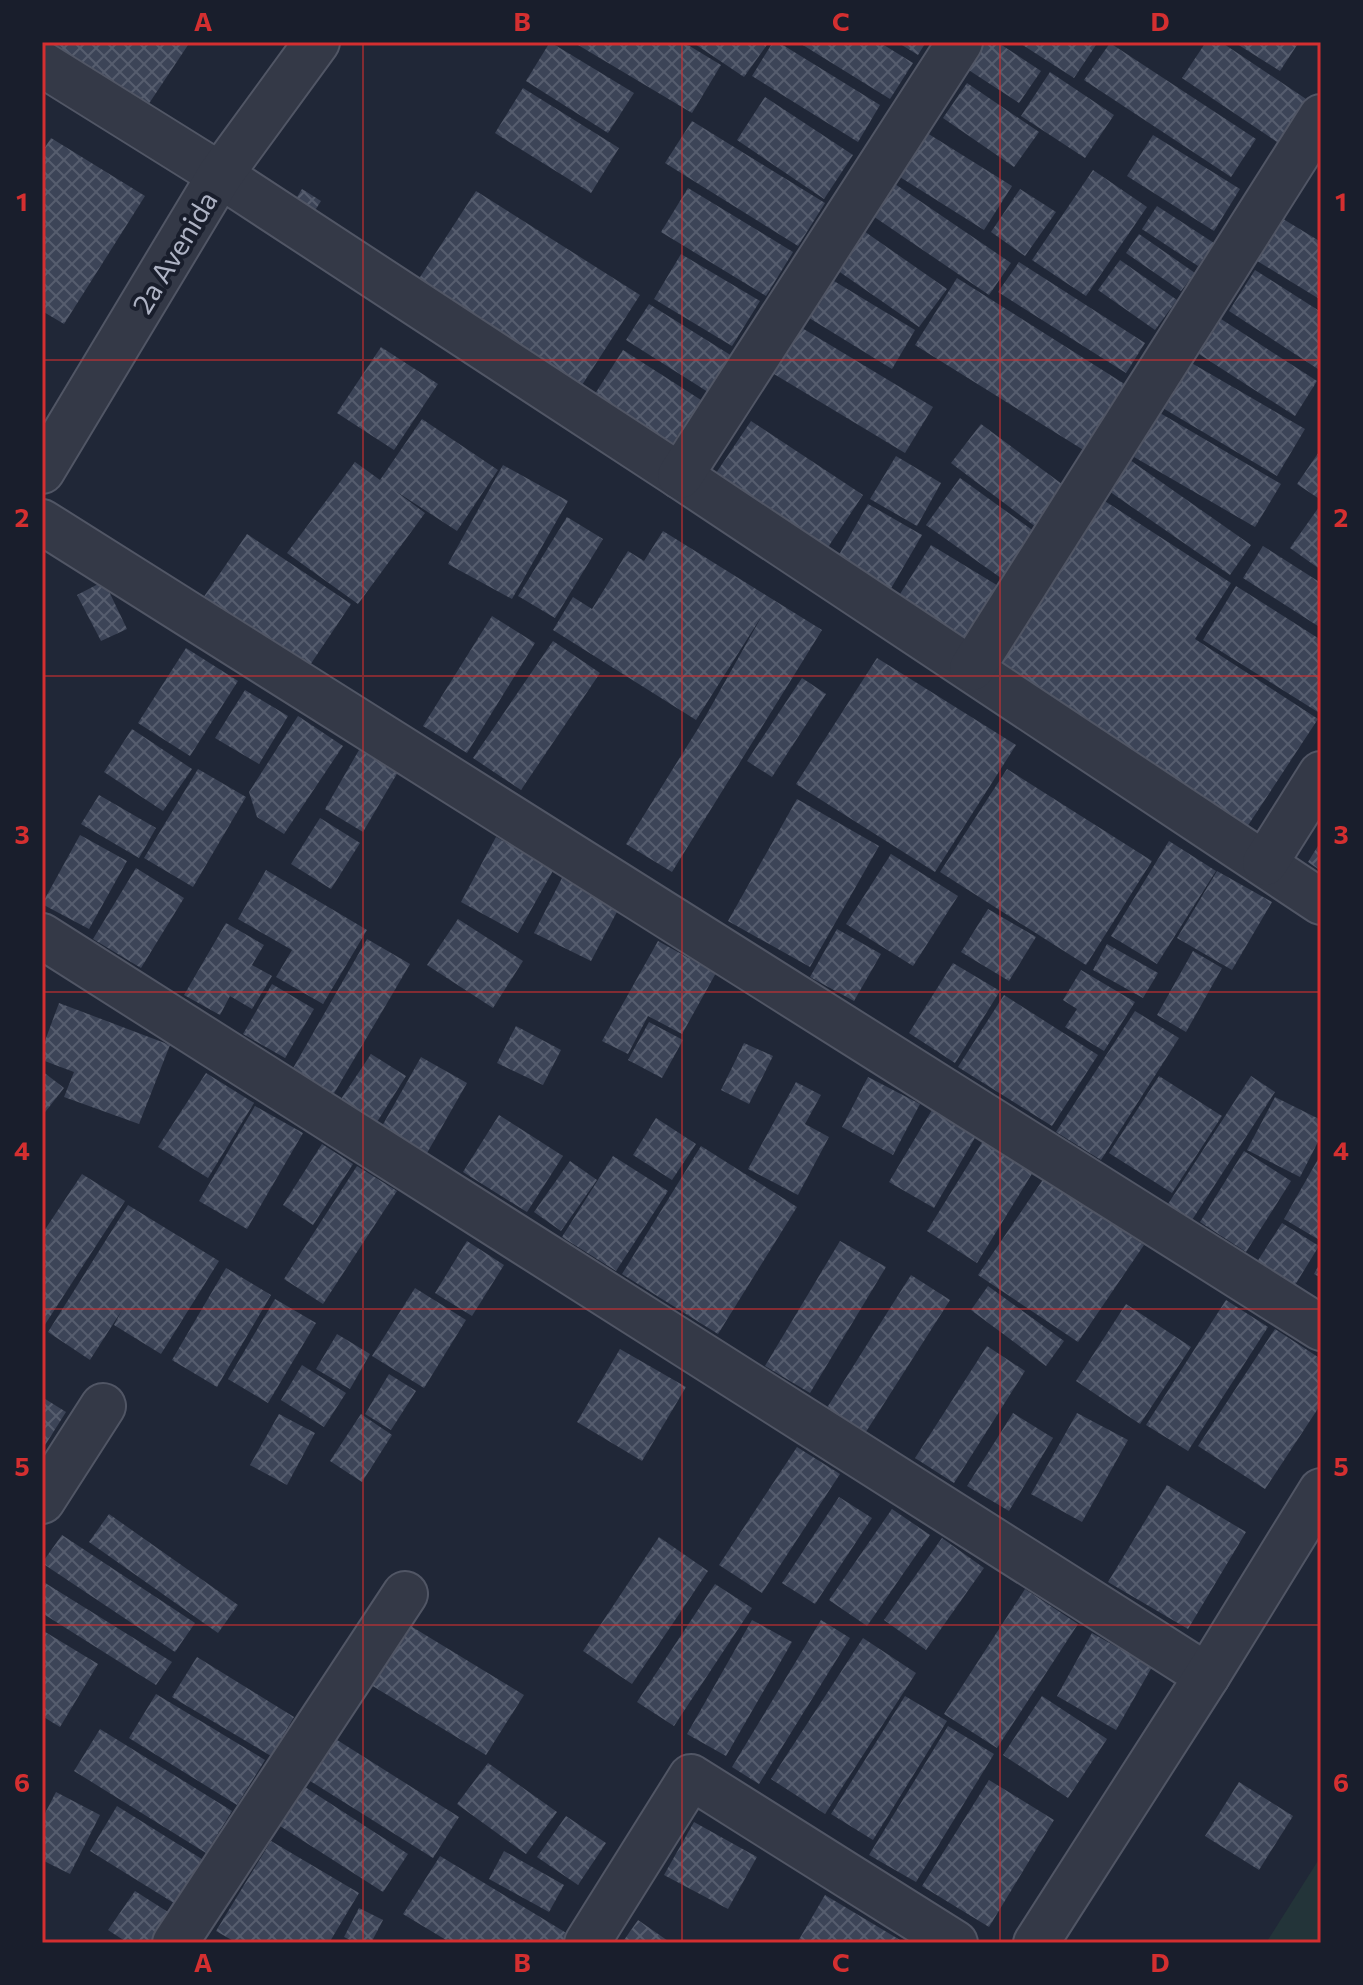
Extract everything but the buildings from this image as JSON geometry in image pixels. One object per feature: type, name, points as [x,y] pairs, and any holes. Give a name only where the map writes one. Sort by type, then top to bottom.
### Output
[{"type":"street","points":[[311,51],[346,42]]},
{"type":"street","points":[[680,476],[960,42]]},
{"type":"street","name":"2a Avenida","points":[[42,471],[220,175],[311,51]]},
{"type":"street","points":[[42,64],[220,175],[680,476],[1321,902]]},
{"type":"street","points":[[972,668],[1321,117]]},
{"type":"street","points":[[42,522],[1321,1328]]},
{"type":"street","points":[[1265,863],[1321,774]]},
{"type":"street","points":[[42,936],[1207,1676]]},
{"type":"street","points":[[42,1501],[103,1406]]},
{"type":"street","points":[[1036,1943],[1321,1491]]},
{"type":"street","points":[[175,1943],[405,1594]]},
{"type":"street","points":[[587,1943],[691,1777],[955,1943]]},
{"type":"shaded area","points":[[1321,1856],[1321,1943],[1266,1943]]}]
